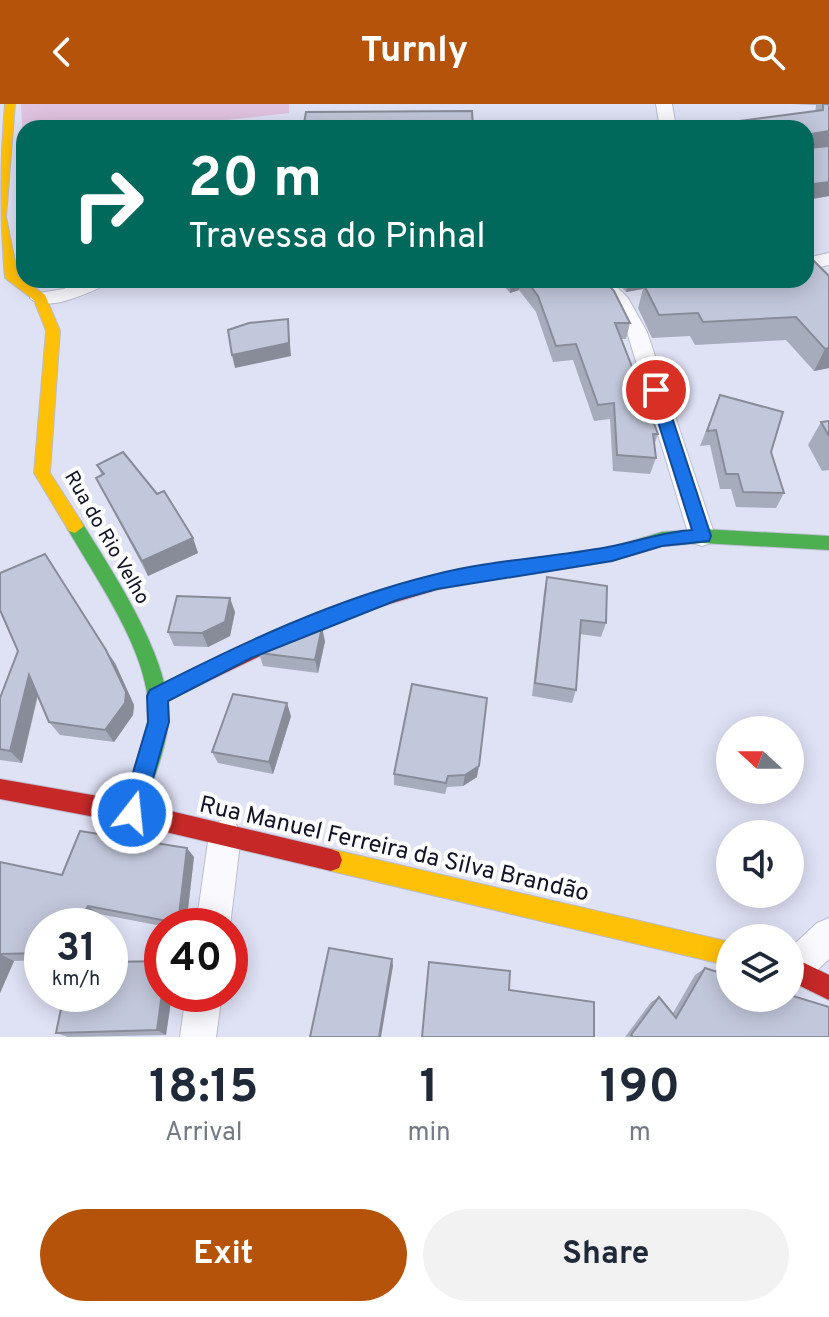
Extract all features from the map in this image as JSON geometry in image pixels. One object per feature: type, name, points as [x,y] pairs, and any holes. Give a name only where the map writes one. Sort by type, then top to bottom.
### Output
[{"type":"street","points":[[10,104],[0,217],[12,278],[16,281]]},
{"type":"street","points":[[26,288],[40,298],[68,294],[82,288]]},
{"type":"street","points":[[610,288],[628,301],[702,536]]},
{"type":"street","name":"Rua do Rio Velho","points":[[40,298],[53,331],[42,473],[122,603],[158,696],[158,722],[132,813]]},
{"type":"street","points":[[158,696],[244,652],[394,593],[437,581],[612,554],[662,539],[702,536],[829,543]]},
{"type":"street","name":"Rua Manuel Ferreira da Silva Brandão","points":[[0,789],[132,813],[716,951]]},
{"type":"street","points":[[215,908],[225,835]]},
{"type":"street","points":[[804,957],[829,935]]},
{"type":"street","points":[[804,974],[829,988]]},
{"type":"street","points":[[198,1037],[201,1012]]},
{"type":"shaded area","points":[[21,104],[289,104],[289,113],[226,120],[22,120]]},
{"type":"building","points":[[823,104],[829,104],[829,131],[814,133],[814,120],[747,120],[823,110]]},
{"type":"building","points":[[472,111],[473,120],[304,120],[306,112]]},
{"type":"building","points":[[829,146],[829,182],[814,184],[814,148]]},
{"type":"building","points":[[814,261],[829,276],[829,348],[825,349],[796,317],[703,322],[698,313],[659,315],[646,288],[814,288]]},
{"type":"building","points":[[532,288],[611,288],[614,291],[630,323],[615,323],[658,434],[653,434],[656,458],[617,455],[614,403],[598,405],[576,344],[556,346],[538,296]]},
{"type":"building","points":[[288,319],[289,343],[232,355],[228,330],[249,323]]},
{"type":"building","points":[[720,395],[783,412],[771,452],[784,493],[743,492],[738,474],[726,474],[716,430],[707,431]]},
{"type":"building","points":[[829,421],[829,436],[821,422]]},
{"type":"building","points":[[123,452],[157,494],[164,491],[193,538],[142,561],[96,478],[104,474],[97,465]]},
{"type":"building","points":[[45,554],[106,650],[126,692],[125,703],[105,730],[49,722],[29,675],[10,751],[0,749],[0,698],[18,651],[0,610],[0,573]]},
{"type":"building","points":[[547,577],[607,586],[606,623],[581,620],[576,690],[535,683]]},
{"type":"building","points":[[177,596],[230,598],[225,622],[202,633],[168,632]]},
{"type":"building","points":[[322,627],[315,660],[259,653]]},
{"type":"building","points":[[412,684],[487,698],[479,766],[465,775],[448,776],[446,783],[394,774]]},
{"type":"building","points":[[233,694],[287,703],[269,762],[212,752]]},
{"type":"building","points":[[80,831],[187,848],[180,908],[144,908],[144,917],[128,914],[128,908],[24,908],[24,953],[0,954],[0,862],[62,875]]},
{"type":"building","points":[[329,948],[392,959],[379,1037],[310,1037]]},
{"type":"building","points":[[144,961],[144,1012],[160,1012],[157,1030],[56,1033],[60,1012],[128,1012],[128,962]]},
{"type":"building","points":[[429,962],[510,971],[509,990],[594,1002],[594,1037],[422,1037]]},
{"type":"building","points":[[705,968],[716,972],[716,1012],[804,1012],[804,999],[829,1007],[829,1037],[631,1035],[659,997],[676,1018]]},
{"type":"traffic: fast","points":[[75,526],[130,622],[152,677],[158,702],[158,723],[132,813]]},
{"type":"traffic: fast","points":[[478,575],[612,554],[662,539],[702,536],[829,543]]},
{"type":"traffic: slow","points":[[10,104],[0,217],[12,278],[16,281]]},
{"type":"traffic: slow","points":[[26,288],[40,298],[53,331],[42,473],[75,526]]},
{"type":"traffic: slow","points":[[331,860],[716,951]]},
{"type":"traffic: jam","points":[[158,696],[274,640],[354,607],[436,583],[478,575]]},
{"type":"traffic: jam","points":[[0,789],[132,813],[331,860]]},
{"type":"traffic: jam","points":[[804,975],[829,988]]},
{"type":"route","points":[[132,813],[158,722],[158,696],[244,652],[394,593],[437,581],[612,554],[662,539],[702,536],[656,390]]}]
